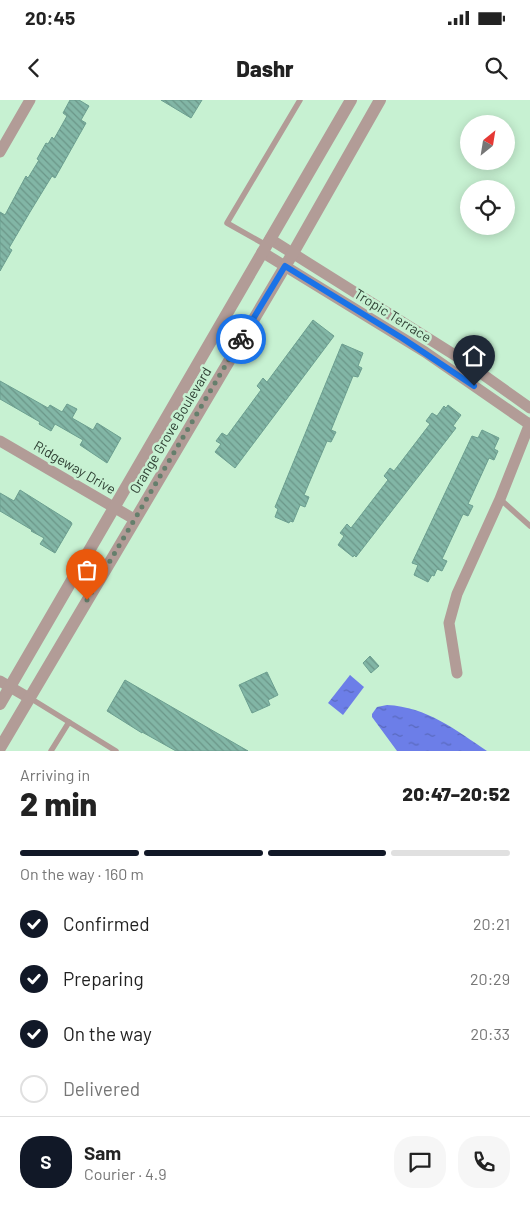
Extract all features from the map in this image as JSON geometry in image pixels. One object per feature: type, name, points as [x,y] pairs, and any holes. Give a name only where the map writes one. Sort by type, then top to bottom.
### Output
[{"type":"street","points":[[0,152],[30,100]]},
{"type":"street","name":"Orange Grove Boulevard","points":[[0,704],[5,684],[114,508],[352,100]]},
{"type":"street","name":"Orange Grove Boulevard","points":[[0,748],[293,253],[380,100]]},
{"type":"street","name":"Tropic Terrace","points":[[266,245],[293,253],[461,359],[530,408]]},
{"type":"street","name":"Tropic Terrace","points":[[266,245],[285,266],[425,352],[530,424],[500,499],[457,594],[449,623],[457,674]]},
{"type":"street","name":"Ridgeway Drive","points":[[0,440],[134,519]]},
{"type":"street","points":[[5,684],[29,698]]},
{"type":"lane","points":[[266,245],[227,223],[300,100]]},
{"type":"lane","points":[[500,499],[530,526]]},
{"type":"lane","points":[[29,698],[116,751]]},
{"type":"lane","points":[[53,750],[69,722]]},
{"type":"water","points":[[350,675],[364,687],[343,715],[328,703]]},
{"type":"water","points":[[387,705],[415,710],[428,715],[487,751],[397,751],[372,717],[377,707]]},
{"type":"building","points":[[70,100],[79,100],[89,106],[81,120],[86,123],[55,178],[52,176],[9,248],[12,250],[0,271],[0,212],[5,215],[26,176],[28,178],[39,160],[37,159],[46,143],[48,144],[52,137],[54,139],[67,116],[63,113]]},
{"type":"building","points":[[161,100],[202,100],[191,118]]},
{"type":"building","points":[[313,320],[334,336],[235,468],[215,452],[221,444],[216,441],[222,433],[227,436],[261,390],[257,386],[263,378],[267,382]]},
{"type":"building","points":[[342,344],[363,353],[358,366],[362,368],[358,377],[353,376],[331,430],[336,432],[331,442],[327,441],[304,495],[309,497],[305,507],[300,505],[293,522],[290,521],[289,523],[275,517],[278,509],[275,507]]},
{"type":"building","points":[[0,381],[48,408],[50,405],[62,412],[67,404],[77,409],[72,418],[93,430],[97,423],[121,438],[107,463],[80,445],[83,440],[55,424],[51,431],[39,424],[40,422],[0,399]]},
{"type":"building","points":[[448,405],[461,415],[453,426],[456,428],[356,557],[354,555],[353,557],[338,545],[344,536],[340,533],[347,524],[351,528],[388,480],[384,476],[390,468],[394,471],[430,424],[426,421],[432,413],[437,416],[444,406],[446,408]]},
{"type":"building","points":[[482,430],[499,438],[494,449],[498,451],[494,460],[489,458],[468,504],[473,506],[468,516],[463,514],[442,559],[447,561],[442,571],[437,569],[434,576],[432,575],[428,582],[414,575],[418,565],[412,563],[472,436],[478,438]]},
{"type":"building","points":[[20,490],[71,522],[72,524],[55,553],[40,544],[44,538],[0,511],[0,493],[14,501]]},
{"type":"building","points":[[370,656],[379,666],[371,673],[363,663]]},
{"type":"building","points":[[267,672],[278,695],[268,700],[270,705],[252,713],[239,685]]},
{"type":"building","points":[[125,680],[248,751],[176,751],[142,733],[107,711]]},
{"type":"way so far","points":[[87,600],[241,339]]},
{"type":"route","points":[[241,339],[285,266],[370,317],[474,386]]}]
